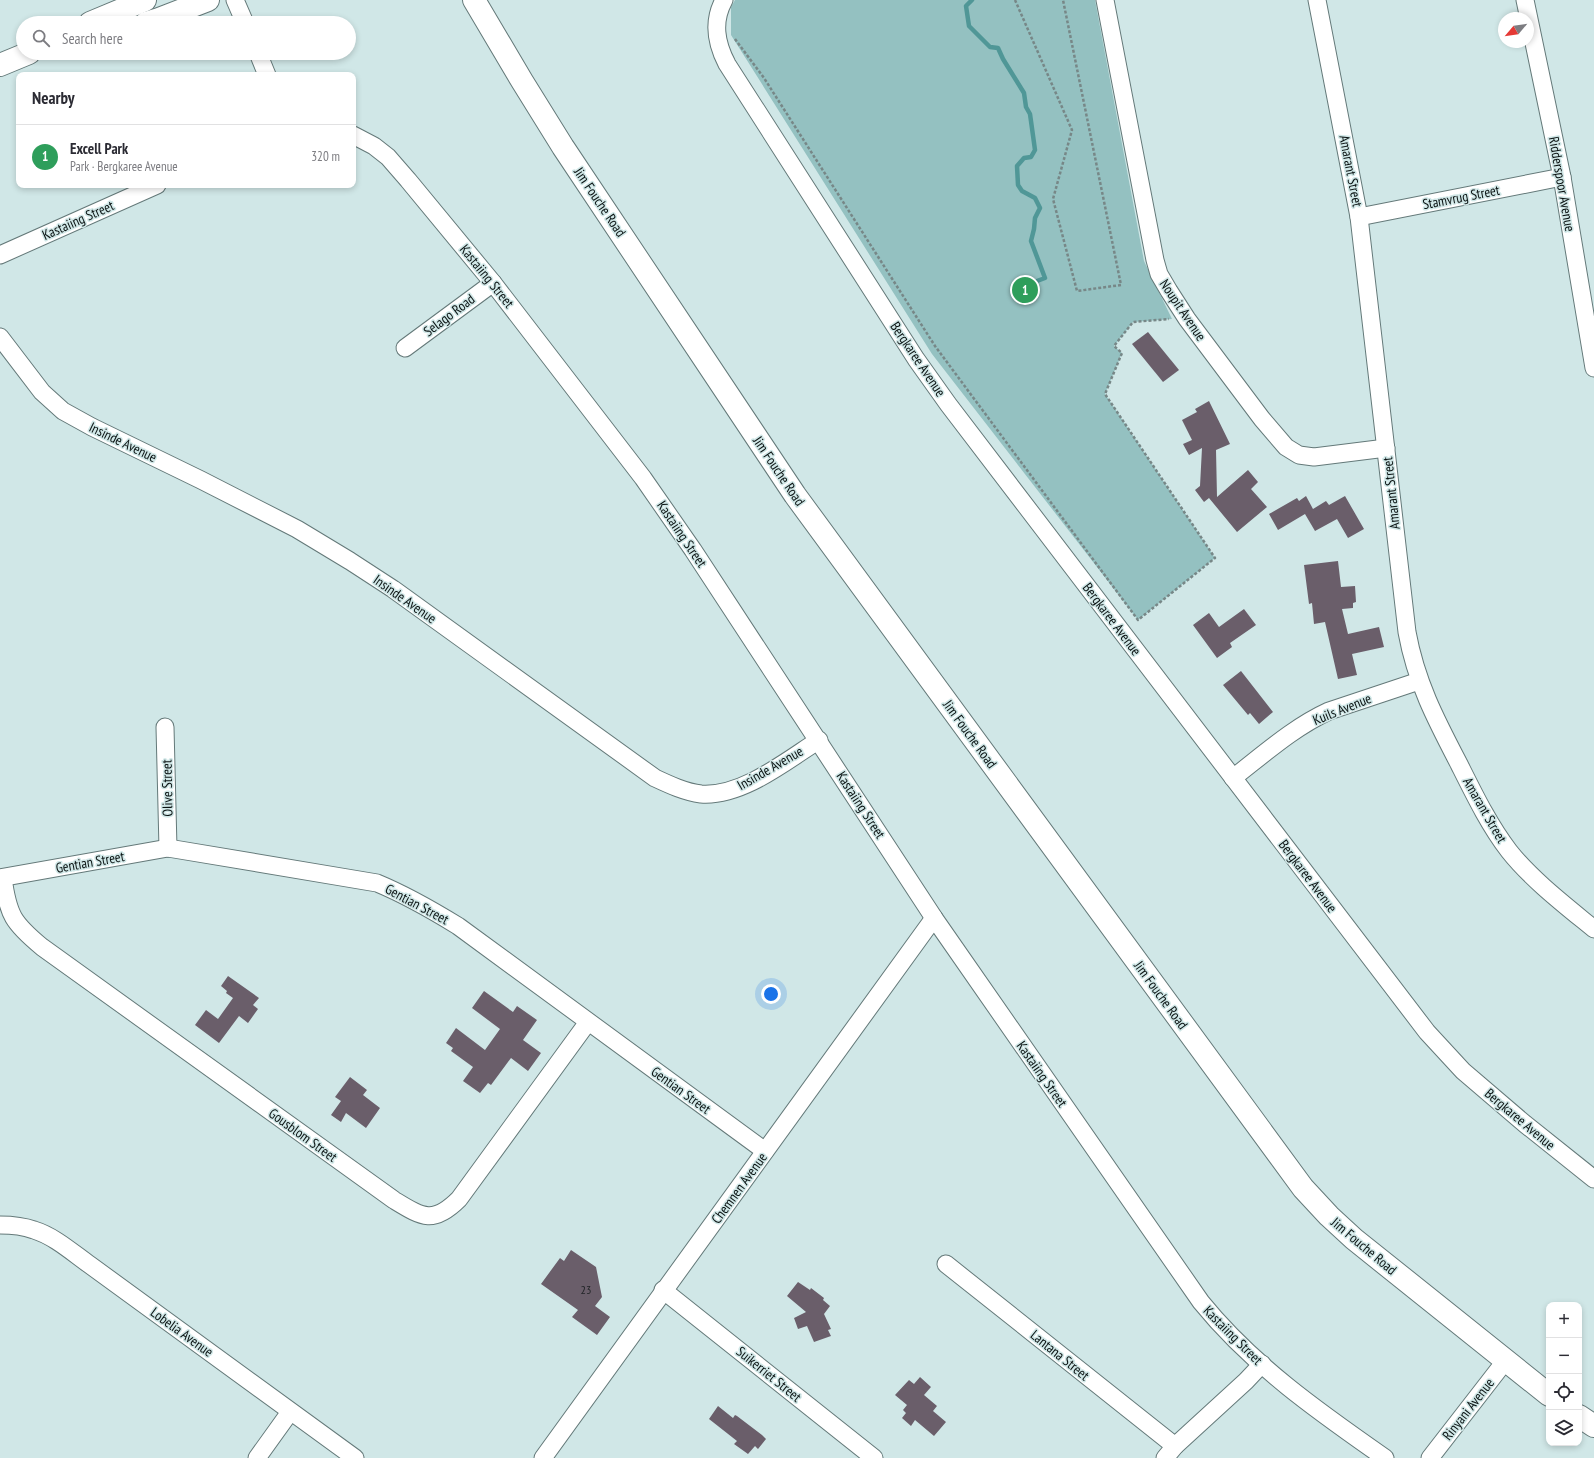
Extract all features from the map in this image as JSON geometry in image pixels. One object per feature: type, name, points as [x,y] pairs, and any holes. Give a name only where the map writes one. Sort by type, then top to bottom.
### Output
[{"type":"street","points":[[107,16],[145,0]]},
{"type":"street","points":[[167,16],[208,0]]},
{"type":"street","points":[[235,0],[242,16]]},
{"type":"street","name":"Jim Fouche Road","points":[[474,0],[563,147],[795,495],[1302,1188],[1354,1239],[1546,1393]]},
{"type":"street","name":"Bergkaree Avenue","points":[[724,0],[717,17],[716,28],[720,48],[727,64],[916,359],[948,404],[1427,1032],[1463,1071],[1525,1124],[1594,1179]]},
{"type":"street","name":"Noupit Avenue","points":[[1106,0],[1155,260],[1159,274],[1169,291],[1192,326],[1286,448],[1299,454],[1314,457],[1386,448]]},
{"type":"street","name":"Amarant Street","points":[[1317,0],[1360,217],[1410,652],[1419,681],[1437,722],[1470,787],[1492,826],[1509,851],[1528,872],[1594,929]]},
{"type":"street","name":"Ridderspoor Avenue","points":[[1525,0],[1562,177],[1594,368]]},
{"type":"street","points":[[0,65],[16,58]]},
{"type":"street","points":[[261,60],[266,72]]},
{"type":"street","name":"Kastaiing Street","points":[[356,137],[374,146],[388,157],[493,283],[647,483],[694,550],[934,918],[1201,1302],[1230,1336],[1262,1364],[1331,1421],[1385,1458]]},
{"type":"street","name":"Stamvrug Street","points":[[1360,217],[1562,177]]},
{"type":"street","name":"Kastaiing Street","points":[[0,254],[150,188]]},
{"type":"street","name":"Selago Road","points":[[405,348],[493,283]]},
{"type":"street","name":"Insinde Avenue","points":[[0,338],[42,392],[63,411],[290,526],[350,561],[392,589],[655,778],[669,785],[701,794],[718,794],[736,789],[755,780],[819,740]]},
{"type":"street","name":"Kuils Avenue","points":[[1233,778],[1290,734],[1316,717],[1329,711],[1419,681]]},
{"type":"street","name":"Olive Street","points":[[165,728],[168,848]]},
{"type":"street","name":"Gentian Street","points":[[2,878],[168,848],[377,883],[397,891],[424,905],[458,926],[765,1151]]},
{"type":"street","name":"Gousblom Street","points":[[2,878],[8,907],[13,918],[20,928],[42,947],[394,1200],[416,1214],[430,1216],[440,1214],[448,1210],[459,1199],[588,1022]]},
{"type":"street","name":"Chemnen Avenue","points":[[543,1458],[663,1290],[934,918]]},
{"type":"street","name":"Lobelia Avenue","points":[[0,1225],[17,1226],[35,1230],[51,1238],[290,1412],[356,1458]]},
{"type":"street","name":"Lantana Street","points":[[946,1264],[1170,1452]]},
{"type":"street","name":"Suikerriet Street","points":[[663,1290],[874,1458]]},
{"type":"street","name":"Rinyani Avenue","points":[[1430,1458],[1506,1360]]},
{"type":"street","points":[[1170,1452],[1246,1381],[1262,1364]]},
{"type":"street","points":[[257,1458],[290,1412]]},
{"type":"street","points":[[1582,1418],[1594,1426]]},
{"type":"path","points":[[1015,0],[1072,130],[1054,199],[1077,291],[1121,285],[1063,0]]},
{"type":"path","points":[[732,35],[764,78],[935,346],[1138,620],[1215,558],[1105,394],[1122,353],[1114,346],[1133,322],[1172,319]]},
{"type":"shaded area","points":[[735,0],[1095,0],[1144,261],[1172,319],[1133,322],[1114,346],[1122,353],[1105,394],[1215,558],[1138,620],[932,354],[731,35],[731,7]]},
{"type":"building","points":[[1148,332],[1179,370],[1163,382],[1132,344]]},
{"type":"building","points":[[1209,401],[1230,444],[1216,450],[1217,497],[1248,470],[1258,482],[1251,489],[1267,507],[1237,532],[1209,498],[1204,502],[1195,490],[1200,486],[1202,448],[1189,455],[1183,444],[1192,440],[1182,420],[1197,412],[1195,409]]},
{"type":"building","points":[[1306,496],[1313,509],[1326,501],[1329,505],[1345,496],[1364,529],[1348,538],[1337,519],[1315,531],[1305,514],[1278,530],[1269,514],[1297,498],[1299,501]]},
{"type":"building","points":[[1338,561],[1341,587],[1355,586],[1356,602],[1353,603],[1353,608],[1342,609],[1348,634],[1379,627],[1384,647],[1352,654],[1357,675],[1338,679],[1325,622],[1314,624],[1312,603],[1309,604],[1304,565]]},
{"type":"building","points":[[1244,609],[1256,625],[1230,643],[1232,647],[1217,658],[1193,625],[1209,613],[1219,627]]},
{"type":"building","points":[[1241,671],[1273,712],[1259,724],[1250,713],[1248,715],[1223,685]]},
{"type":"building","points":[[228,976],[259,998],[253,1005],[258,1009],[248,1023],[239,1016],[219,1043],[195,1025],[206,1010],[218,1019],[233,998],[226,993],[227,991],[221,986]]},
{"type":"building","points":[[484,991],[513,1012],[517,1006],[537,1020],[523,1040],[541,1053],[528,1071],[511,1058],[491,1085],[488,1083],[480,1093],[463,1081],[473,1067],[451,1051],[453,1048],[446,1043],[456,1028],[485,1050],[500,1029],[472,1008]]},
{"type":"building","points":[[350,1077],[367,1090],[363,1095],[380,1108],[366,1128],[346,1113],[341,1122],[331,1115],[341,1101],[335,1097]]},
{"type":"building","points":[[571,1250],[596,1267],[602,1297],[595,1306],[610,1317],[597,1335],[572,1317],[578,1310],[541,1284],[560,1258],[564,1261]]},
{"type":"building","points":[[798,1282],[810,1290],[811,1288],[824,1298],[823,1300],[830,1306],[824,1314],[831,1329],[828,1330],[831,1336],[814,1342],[807,1326],[798,1329],[794,1318],[806,1312],[787,1296]]},
{"type":"building","points":[[920,1377],[931,1387],[924,1395],[937,1406],[933,1411],[946,1422],[934,1436],[915,1420],[911,1426],[902,1418],[906,1413],[903,1410],[907,1405],[895,1395],[909,1380],[914,1384]]},
{"type":"building","points":[[718,1406],[733,1418],[735,1415],[737,1416],[766,1439],[758,1449],[755,1446],[748,1454],[734,1444],[737,1441],[709,1419]]},
{"type":"waterway","points":[[972,0],[966,6],[969,26],[990,47],[998,48],[1024,93],[1026,107],[1030,114],[1035,150],[1031,157],[1024,158],[1017,166],[1018,185],[1022,191],[1035,198],[1040,208],[1035,218],[1031,241],[1045,278],[1037,281]]},
{"type":"place","name":"Excell Park","points":[[1025,290]]}]
